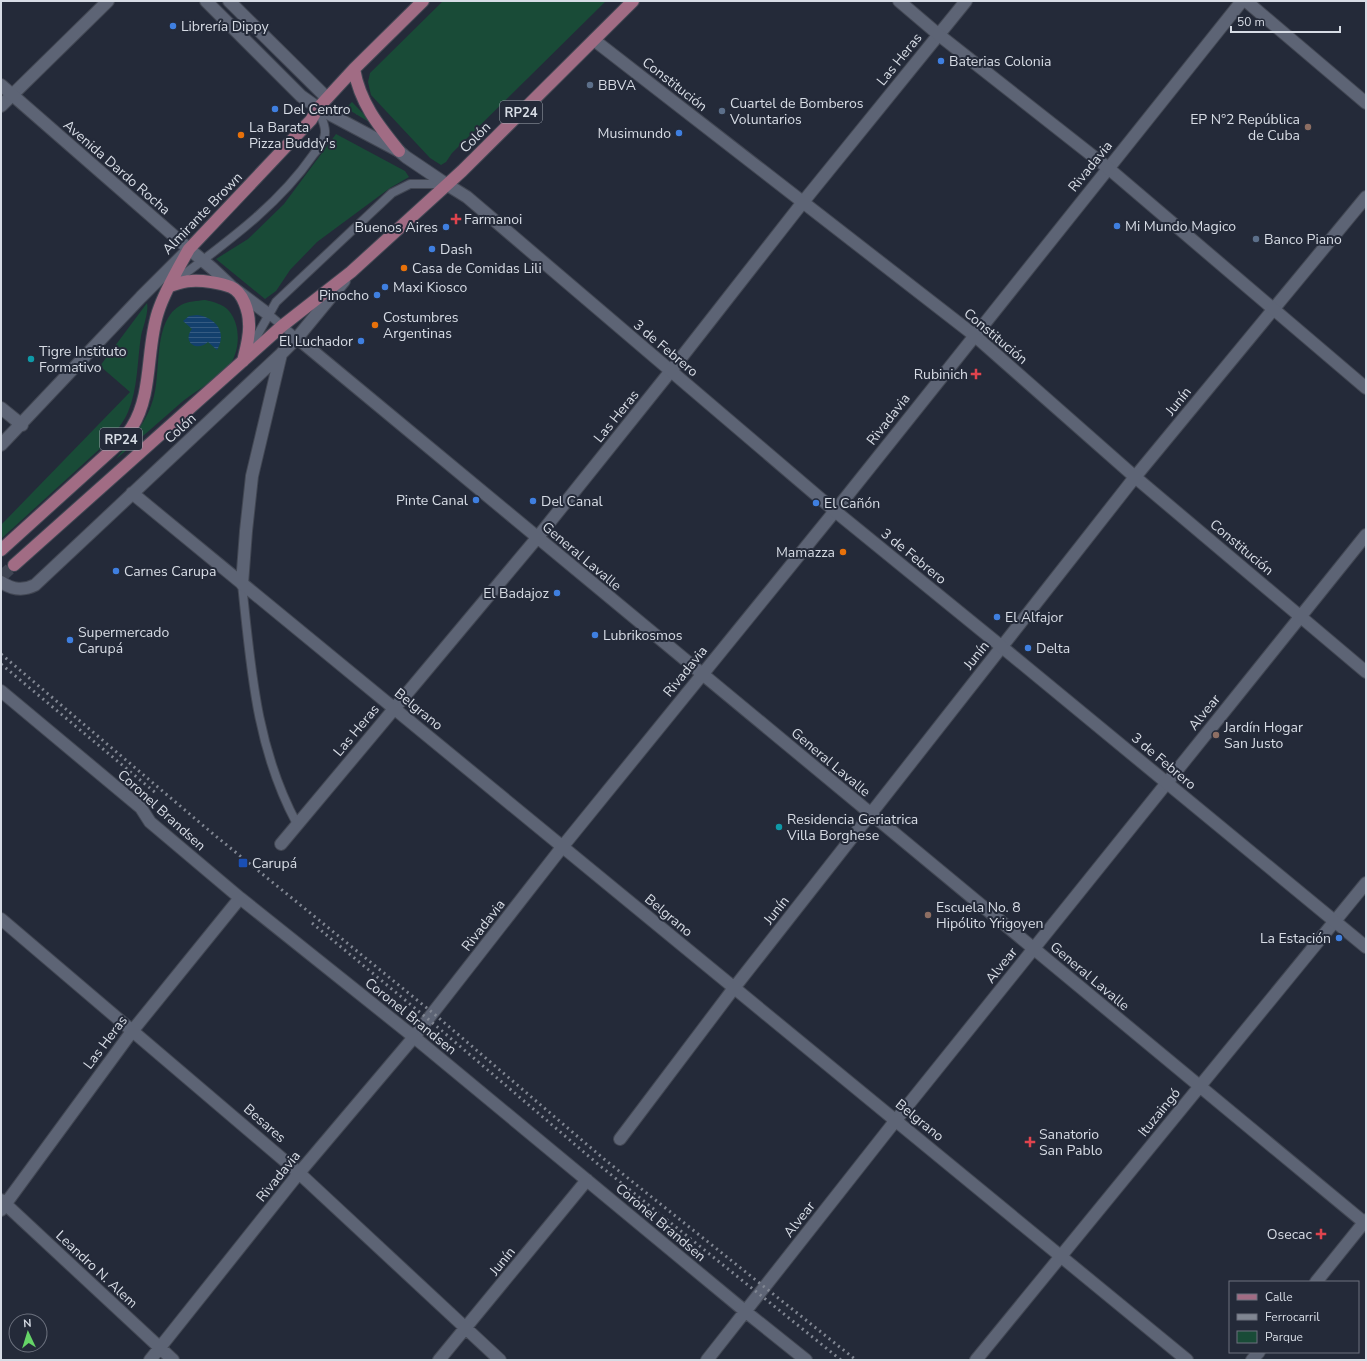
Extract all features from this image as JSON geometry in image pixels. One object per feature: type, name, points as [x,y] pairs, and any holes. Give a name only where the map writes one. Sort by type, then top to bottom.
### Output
[{"type":"main road","name":"Almirante Brown","points":[[189,249],[311,120],[318,108],[354,69],[423,1]]},
{"type":"main road","name":"Colón","points":[[243,361],[282,326],[351,272],[462,171],[594,40],[624,6],[633,1]]},
{"type":"main road","points":[[354,69],[357,85],[362,97],[382,130],[399,151]]},
{"type":"main road","name":"RP24","points":[[1,550],[116,446],[132,427],[140,411],[144,396],[151,338],[158,311],[189,249]]},
{"type":"main road","points":[[170,286],[190,281],[209,282],[232,287],[240,294],[247,309],[249,323],[248,341],[243,361]]},
{"type":"main road","name":"RP24","points":[[14,565],[243,361]]},
{"type":"street","points":[[1,106],[108,1]]},
{"type":"street","name":"3 de Febrero","points":[[206,1],[301,96],[318,108],[399,151],[467,197],[670,372],[835,511],[1002,646],[1366,947]]},
{"type":"street","points":[[229,1],[327,98]]},
{"type":"street","points":[[899,1],[938,35],[1108,168],[1366,388]]},
{"type":"street","name":"Las Heras","points":[[281,844],[296,824],[537,538],[670,372],[803,202],[966,1]]},
{"type":"street","name":"Rivadavia","points":[[150,1360],[299,1172],[414,1037],[563,846],[835,511],[1242,1]]},
{"type":"street","points":[[1246,1],[1366,103]]},
{"type":"street","name":"Constitución","points":[[594,40],[974,335],[1135,478],[1366,672]]},
{"type":"street","name":"Avenida Dardo Rocha","points":[[1,85],[203,260],[232,287],[268,314]]},
{"type":"street","name":"Junín","points":[[620,1139],[734,988],[1135,478],[1366,197]]},
{"type":"street","name":"Almirante Brown","points":[[1,446],[141,297],[189,249]]},
{"type":"street","name":"Colón","points":[[1,582],[18,590],[27,589],[35,585],[281,354],[297,338],[351,272]]},
{"type":"street","points":[[141,297],[170,286]]},
{"type":"street","name":"General Lavalle","points":[[297,338],[1033,949],[1365,1222]]},
{"type":"street","points":[[242,584],[252,476],[281,354]]},
{"type":"street","points":[[1,408],[22,425]]},
{"type":"street","name":"Belgrano","points":[[132,493],[1187,1360]]},
{"type":"street","name":"Alvear","points":[[707,1360],[896,1120],[1166,782],[1366,535]]},
{"type":"street","name":"Coronel Brandsen","points":[[1,691],[141,808],[150,822],[240,898],[414,1037],[806,1360]]},
{"type":"street","name":"Ituzaingó","points":[[976,1360],[1366,883]]},
{"type":"street","name":"Las Heras","points":[[3,1204],[132,1030],[240,898]]},
{"type":"street","name":"Besares","points":[[1,919],[299,1172],[500,1360]]},
{"type":"street","name":"Junín","points":[[439,1360],[586,1180]]},
{"type":"street","name":"Leandro N. Alem","points":[[3,1204],[173,1360]]},
{"type":"street","points":[[1317,1281],[1365,1222]]},
{"type":"lane","points":[[170,286],[238,234],[269,206],[302,171],[322,143],[326,132],[318,108]]},
{"type":"lane","points":[[243,361],[276,302],[392,193],[410,184],[446,184]]},
{"type":"lane","points":[[268,314],[297,338]]},
{"type":"lane","points":[[242,584],[255,702],[264,742],[276,781],[296,824]]},
{"type":"green space","points":[[443,1],[606,1],[452,153],[446,162],[441,165],[430,158],[371,95],[368,82],[370,73]]},
{"type":"green space","points":[[352,102],[374,125],[346,108]]},
{"type":"green space","points":[[336,134],[405,171],[409,177],[390,188],[317,242],[290,270],[276,291],[265,299],[216,259],[248,239],[284,204]]},
{"type":"green space","points":[[205,300],[221,305],[229,311],[233,317],[238,332],[235,356],[227,368],[183,401],[116,459],[148,414],[154,396],[162,333],[166,322],[172,312],[181,305]]},
{"type":"green space","points":[[147,303],[146,320],[141,336],[134,394],[128,412],[123,421],[104,445],[1,539],[1,525],[130,392],[100,366]]},
{"type":"water","points":[[197,315],[209,319],[218,326],[221,337],[217,350],[208,342],[203,345],[195,346],[190,341],[189,333],[192,329],[183,321],[189,316]]},
{"type":"tunnel","points":[[1,577],[14,565]]},
{"type":"railway","points":[[1,654],[212,833],[433,1013],[604,1159],[856,1360]]},
{"type":"railway","points":[[1,664],[157,794]]},
{"type":"railway","points":[[312,923],[428,1019],[599,1165],[841,1360]]},
{"type":"place","name":"Librería Dippy","points":[[173,26]]},
{"type":"place","name":"Baterias Colonia","points":[[941,61]]},
{"type":"place","name":"BBVA","points":[[590,85]]},
{"type":"place","name":"Del Centro","points":[[275,109]]},
{"type":"place","name":"Cuartel de Bomberos Voluntarios","points":[[722,111]]},
{"type":"place","name":"EP Nº2 República de Cuba","points":[[1308,127]]},
{"type":"place","name":"Musimundo","points":[[679,133]]},
{"type":"place","name":"La Barata Pizza Buddy's","points":[[241,135]]},
{"type":"place","name":"Farmanoi","points":[[456,219]]},
{"type":"place","name":"Mi Mundo Magico","points":[[1117,226]]},
{"type":"place","name":"Buenos Aires","points":[[446,227]]},
{"type":"place","name":"Banco Piano","points":[[1256,239]]},
{"type":"place","name":"Dash","points":[[432,249]]},
{"type":"place","name":"Casa de Comidas Lili","points":[[404,268]]},
{"type":"place","name":"Maxi Kiosco","points":[[385,287]]},
{"type":"place","name":"Pinocho","points":[[377,295]]},
{"type":"place","name":"Costumbres Argentinas","points":[[375,325]]},
{"type":"place","name":"El Luchador","points":[[361,341]]},
{"type":"place","name":"Tigre Instituto Formativo","points":[[31,359]]},
{"type":"place","name":"Rubinich","points":[[976,374]]},
{"type":"place","name":"Pinte Canal","points":[[476,500]]},
{"type":"place","name":"Del Canal","points":[[533,501]]},
{"type":"place","name":"El Cañón","points":[[816,503]]},
{"type":"place","name":"Mamazza","points":[[843,552]]},
{"type":"place","name":"Carnes Carupa","points":[[116,571]]},
{"type":"place","name":"El Badajoz","points":[[557,593]]},
{"type":"place","name":"El Alfajor","points":[[997,617]]},
{"type":"place","name":"Lubrikosmos","points":[[595,635]]},
{"type":"place","name":"Supermercado Carupá","points":[[70,640]]},
{"type":"place","name":"Delta","points":[[1028,648]]},
{"type":"place","name":"Jardín Hogar San Justo","points":[[1216,735]]},
{"type":"place","name":"Residencia Geriatrica Villa Borghese","points":[[779,827]]},
{"type":"place","name":"Carupá","points":[[243,863]]},
{"type":"place","name":"Escuela No. 8 Hipólito Yrigoyen","points":[[928,915]]},
{"type":"place","name":"La Estación","points":[[1339,938]]},
{"type":"place","name":"Sanatorio San Pablo","points":[[1030,1142]]},
{"type":"place","name":"Osecac","points":[[1321,1234]]}]
